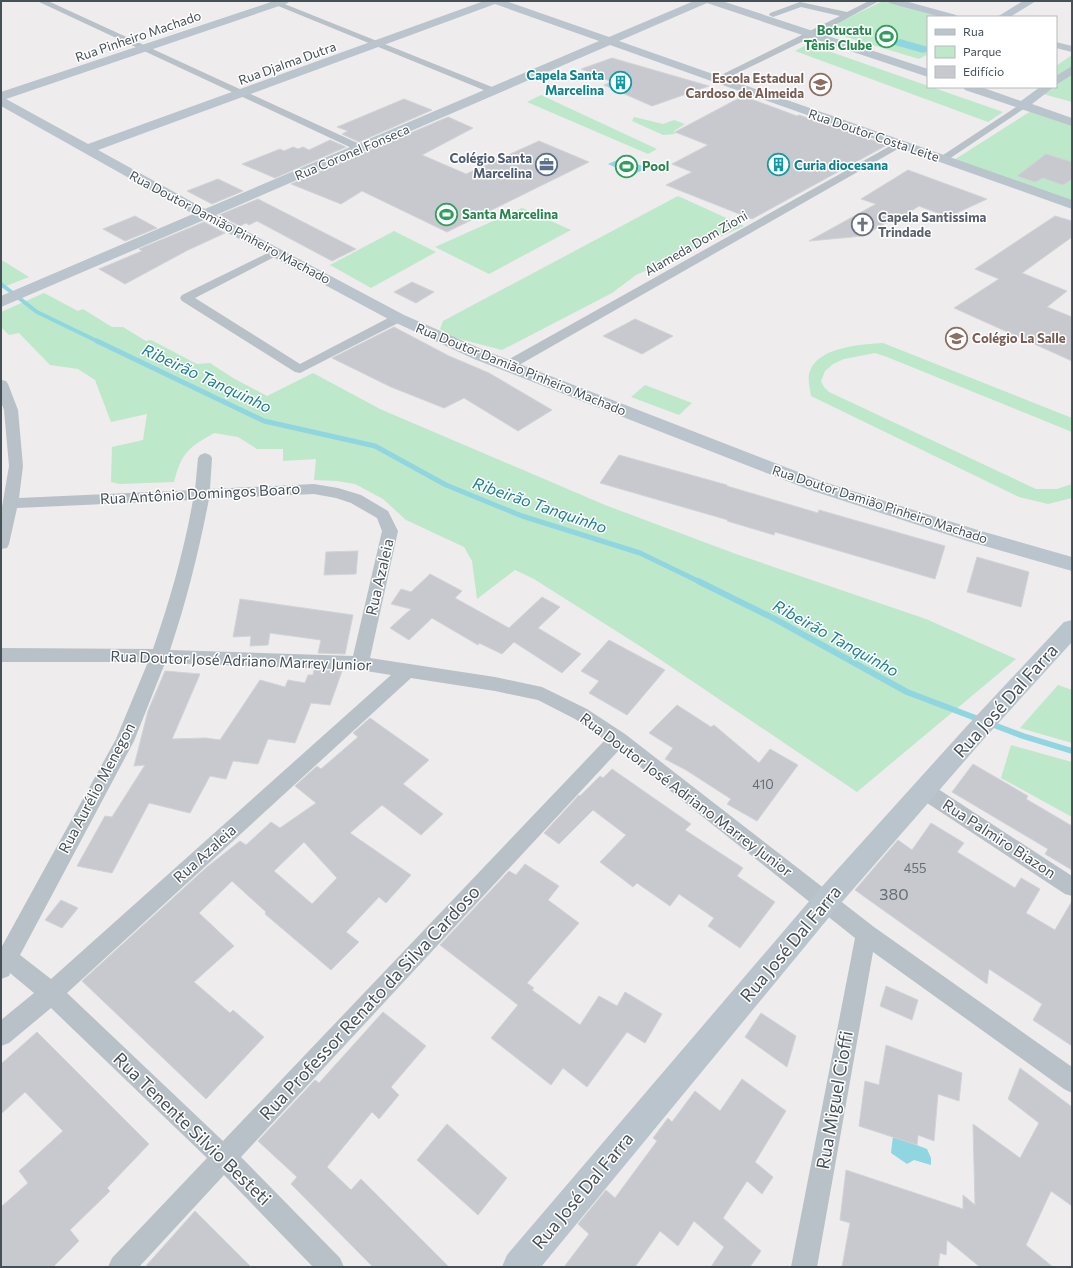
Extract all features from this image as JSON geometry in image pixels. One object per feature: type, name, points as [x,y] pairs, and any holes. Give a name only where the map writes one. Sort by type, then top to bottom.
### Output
[{"type":"street","points":[[40,1],[360,148]]},
{"type":"street","name":"Rua Doutor Costa Leite","points":[[495,1],[1072,205]]},
{"type":"street","name":"Rua Djalma Dutra","points":[[88,149],[378,45],[495,1]]},
{"type":"street","name":"Rua Coronel Fonseca","points":[[2,302],[704,1]]},
{"type":"street","points":[[711,1],[920,64],[927,72]]},
{"type":"street","points":[[729,1],[773,15],[815,32]]},
{"type":"street","points":[[716,80],[875,1]]},
{"type":"street","points":[[893,1],[948,16]]},
{"type":"street","points":[[1004,16],[1031,1]]},
{"type":"street","points":[[277,2],[378,45],[494,91]]},
{"type":"street","name":"Rua Pinheiro Machado","points":[[1,96],[144,49],[277,2]]},
{"type":"street","points":[[773,15],[800,4],[848,15]]},
{"type":"street","points":[[1057,45],[1072,49]]},
{"type":"street","points":[[1057,80],[1072,70]]},
{"type":"street","points":[[973,88],[1072,112]]},
{"type":"street","points":[[996,88],[1072,122]]},
{"type":"street","points":[[942,159],[1047,88]]},
{"type":"street","name":"Rua Doutor Damião Pinheiro Machado","points":[[1,101],[205,215],[429,334],[507,366],[817,486],[960,532],[1072,564]]},
{"type":"street","name":"Alameda Dom Zioni","points":[[507,366],[899,144]]},
{"type":"street","points":[[276,252],[186,298],[300,369],[398,318]]},
{"type":"street","points":[[1,384],[11,410],[16,466],[11,502],[1,544]]},
{"type":"street","name":"Rua Aurélio Menegon","points":[[4,964],[125,741],[159,656],[176,608],[194,537],[202,494],[205,458]]},
{"type":"street","name":"Rua Antônio Domingos Boaro","points":[[11,502],[314,489],[338,493],[356,499],[383,515]]},
{"type":"street","name":"Rua Azaleia","points":[[360,664],[390,531],[383,515]]},
{"type":"street","name":"Rua José Dal Farra","points":[[519,1267],[826,901],[926,791],[974,734],[1072,628]]},
{"type":"street","name":"Rua Doutor José Adriano Marrey Junior","points":[[1,655],[159,656],[360,664],[495,684],[542,694],[581,714],[618,739],[826,901],[866,934],[1072,1081]]},
{"type":"street","name":"Rua Azaleia","points":[[1,1036],[51,993],[407,671]]},
{"type":"street","name":"Rua Professor Renato da Silva Cardoso","points":[[122,1267],[618,739]]},
{"type":"street","name":"Rua Palmiro Biazon","points":[[926,791],[1072,887]]},
{"type":"street","name":"Rua Miguel Cioffi","points":[[804,1267],[866,934]]},
{"type":"street","name":"Rua Tenente Silvio Besteti","points":[[4,964],[51,993],[224,1158],[331,1267]]},
{"type":"green space","name":"Botucatu Tênis Clube","points":[[883,1],[936,16],[927,16],[927,55],[919,59],[823,30]]},
{"type":"green space","points":[[808,44],[927,85],[927,88],[934,88],[1003,112],[988,122],[795,51]]},
{"type":"green space","points":[[1072,55],[1072,67],[1057,76],[1057,65]]},
{"type":"green space","points":[[1072,75],[1072,102],[1043,94],[1057,88],[1057,84]]},
{"type":"green space","points":[[541,95],[657,149],[648,154],[527,102]]},
{"type":"green space","points":[[1031,111],[1072,124],[1072,201],[954,160]]},
{"type":"green space","points":[[634,117],[663,124],[674,120],[685,124],[674,131],[675,134],[663,135],[632,121]]},
{"type":"green space","points":[[678,196],[744,226],[636,275],[612,293],[502,350],[452,337],[440,329],[443,321]]},
{"type":"green space","points":[[522,208],[571,230],[489,274],[435,247]]},
{"type":"green space","points":[[394,231],[436,252],[371,288],[330,265]]},
{"type":"green space","points":[[1,260],[5,262],[29,277],[1,288]]},
{"type":"green space","points":[[44,293],[78,311],[83,309],[112,327],[123,327],[146,341],[151,340],[197,364],[210,363],[233,378],[267,396],[313,373],[380,409],[605,505],[736,554],[926,619],[1016,659],[857,792],[643,648],[534,579],[515,570],[477,599],[472,561],[464,547],[406,520],[383,499],[355,484],[337,481],[314,480],[316,459],[283,461],[283,449],[257,449],[238,437],[214,433],[192,447],[187,452],[183,457],[174,482],[120,484],[111,482],[112,447],[143,440],[147,414],[111,422],[95,380],[78,369],[50,365],[19,333],[9,335],[1,327],[1,312]]},
{"type":"green space","points":[[883,343],[1072,418],[1072,432],[875,353],[844,359],[833,364],[825,371],[821,381],[824,387],[829,392],[1036,489],[1057,489],[1072,484],[1072,498],[1048,504],[1019,497],[811,396],[809,374],[815,363],[822,357],[842,348],[864,344]]},
{"type":"green space","points":[[645,385],[692,403],[679,415],[631,397]]},
{"type":"green space","points":[[1058,685],[1072,690],[1072,743],[1020,728]]},
{"type":"green space","points":[[1011,745],[1072,762],[1072,817],[1001,778]]},
{"type":"water","points":[[900,39],[927,47],[927,51],[923,53],[891,44]]},
{"type":"water","name":"Pool","points":[[622,158],[647,168],[632,175],[608,164]]},
{"type":"water","points":[[893,1136],[927,1149],[931,1158],[931,1165],[914,1160],[907,1164],[891,1153]]},
{"type":"building","points":[[612,58],[709,86],[652,106],[604,85],[612,82],[581,69]]},
{"type":"building","name":"Curia diocesana","points":[[743,96],[797,116],[799,115],[887,145],[752,219],[666,185],[692,172],[672,164],[708,145],[675,132]]},
{"type":"building","points":[[404,99],[432,110],[359,142],[342,134],[348,131],[337,127]]},
{"type":"building","points":[[448,117],[473,128],[422,155],[466,174],[539,141],[589,162],[447,232],[362,191],[341,204],[291,184]]},
{"type":"building","points":[[330,140],[346,147],[275,178],[242,164],[280,149],[284,151],[293,147],[298,149],[303,147],[309,150]]},
{"type":"building","points":[[1046,154],[1072,162],[1072,179],[1063,185],[1043,178],[1035,182],[1017,176]]},
{"type":"building","points":[[908,170],[987,199],[948,217],[919,206],[905,215],[902,214],[863,236],[809,241],[876,204],[861,199]]},
{"type":"building","points":[[218,179],[243,191],[212,204],[187,191]]},
{"type":"building","points":[[258,199],[356,249],[332,261],[257,221],[249,225],[246,223],[240,226],[219,215]]},
{"type":"building","points":[[135,216],[157,228],[125,241],[103,229]]},
{"type":"building","points":[[1055,216],[1072,221],[1072,237],[1022,273],[1067,291],[1047,307],[1072,317],[1072,361],[954,308],[999,279],[975,269]]},
{"type":"building","points":[[204,222],[225,233],[188,250],[125,284],[99,269],[142,251],[139,249]]},
{"type":"building","points":[[412,282],[434,292],[416,303],[394,292]]},
{"type":"building","points":[[635,319],[673,336],[642,354],[603,336]]},
{"type":"building","points":[[394,327],[449,356],[489,373],[552,410],[518,431],[464,398],[444,408],[391,387],[332,358]]},
{"type":"building","points":[[619,455],[727,485],[818,513],[819,510],[945,546],[935,579],[775,532],[774,535],[727,521],[728,520],[600,483]]},
{"type":"building","points":[[358,551],[356,574],[324,575],[326,552]]},
{"type":"building","points":[[977,557],[1029,572],[1021,607],[967,592]]},
{"type":"building","points":[[430,574],[462,591],[455,598],[509,628],[542,597],[560,607],[538,628],[581,654],[562,673],[514,642],[502,654],[479,643],[478,645],[432,618],[409,640],[390,628],[411,609],[391,604],[401,589],[411,592]]},
{"type":"building","points":[[240,599],[353,615],[345,654],[318,653],[321,640],[270,633],[268,645],[250,646],[251,636],[233,637]]},
{"type":"building","points":[[609,640],[665,670],[627,715],[589,693],[599,681],[581,671]]},
{"type":"building","points":[[314,670],[342,671],[330,705],[311,703],[295,743],[268,739],[258,764],[233,761],[226,779],[210,776],[190,813],[149,803],[112,873],[77,866],[105,816],[112,817],[145,765],[134,766],[148,711],[165,671],[200,674],[172,739],[206,738],[220,740],[260,680],[285,687],[288,680],[305,683],[308,675],[313,675]]},
{"type":"building","points":[[677,705],[711,727],[714,725],[759,763],[770,749],[798,765],[757,821],[727,804],[731,799],[686,770],[665,759],[673,748],[649,733]]},
{"type":"building","points":[[370,718],[429,760],[403,784],[443,814],[421,835],[382,805],[350,833],[411,875],[386,903],[379,897],[346,932],[359,942],[331,970],[265,914],[266,912],[232,881],[199,913],[234,946],[194,982],[230,1013],[233,1010],[264,1037],[206,1099],[82,981],[207,867],[240,841],[246,845],[271,822],[280,828],[316,803],[295,786],[317,766],[321,769],[358,737],[353,733]],"holes":[[[304,842],[337,878],[312,904],[274,871]]]},
{"type":"building","points":[[973,764],[1028,796],[1026,799],[1072,826],[1072,870],[1045,854],[1048,849],[952,792]]},
{"type":"building","points":[[612,769],[691,824],[685,830],[743,868],[737,876],[775,902],[740,948],[708,926],[714,918],[679,894],[670,906],[637,883],[633,887],[600,862],[626,835],[593,810],[559,844],[544,833],[579,795],[580,796],[600,776],[603,778]]},
{"type":"building","points":[[931,823],[964,843],[957,852],[1015,888],[1021,878],[1040,889],[1026,913],[1055,930],[1072,901],[1072,1046],[1033,1020],[1042,1004],[989,969],[987,984],[855,890],[898,840],[912,850]]},
{"type":"building","points":[[525,864],[559,886],[548,900],[579,923],[527,983],[534,988],[532,990],[580,1025],[599,996],[617,1006],[625,992],[662,1014],[645,1043],[627,1032],[587,1087],[563,1068],[551,1085],[491,1038],[518,1005],[440,945],[509,871],[516,875]]},
{"type":"building","points":[[61,900],[78,908],[62,928],[45,920]]},
{"type":"building","points":[[886,986],[918,1000],[912,1020],[880,1006]]},
{"type":"building","points":[[383,1012],[426,1046],[391,1087],[399,1095],[379,1119],[372,1112],[327,1167],[351,1190],[361,1179],[449,1267],[373,1267],[291,1184],[297,1177],[258,1141],[315,1080],[319,1083]]},
{"type":"building","points":[[761,1013],[796,1036],[787,1067],[745,1037]]},
{"type":"building","points":[[37,1032],[149,1144],[107,1188],[110,1191],[70,1230],[79,1241],[53,1267],[1,1267],[1,1207],[28,1183],[19,1171],[63,1131],[25,1092],[1,1114],[1,1064]]},
{"type":"building","points":[[886,1045],[962,1073],[959,1101],[938,1094],[934,1141],[918,1135],[917,1145],[859,1126],[865,1081],[879,1085]]},
{"type":"building","points":[[1020,1068],[1072,1107],[1072,1206],[1051,1191],[1026,1245],[1053,1267],[980,1267],[947,1240],[946,1255],[940,1253],[938,1267],[842,1267],[850,1223],[840,1220],[846,1170],[963,1209],[963,1195],[975,1205],[973,1124],[1020,1158],[1039,1123],[1008,1099]]},
{"type":"building","points":[[742,1079],[786,1111],[755,1162],[773,1177],[762,1194],[747,1181],[723,1218],[761,1251],[750,1267],[711,1267],[724,1247],[694,1221],[678,1246],[660,1231],[635,1267],[564,1267],[589,1234],[578,1224],[606,1190],[615,1198],[657,1141],[653,1138],[668,1118],[672,1122],[695,1091],[720,1111]]},
{"type":"building","points":[[447,1124],[507,1178],[478,1215],[417,1160]]},
{"type":"building","points":[[195,1211],[251,1267],[145,1267]]},
{"type":"waterway","name":"Ribeirão Tanquinho","points":[[1,284],[37,312],[99,342]]},
{"type":"waterway","name":"Ribeirão Tanquinho","points":[[97,341],[264,421],[375,446],[446,485],[522,516],[640,553],[700,582]]},
{"type":"waterway","name":"Ribeirão Tanquinho","points":[[698,581],[775,619],[907,692],[1023,736],[1072,751]]},
{"type":"place","name":"Botucatu Tênis Clube","points":[[887,37]]},
{"type":"place","name":"Capela Santa Marcelina","points":[[620,82]]},
{"type":"place","name":"Escola Estadual Cardoso de Almeida","points":[[820,85]]},
{"type":"place","name":"Colégio Santa Marcelina","points":[[547,165]]},
{"type":"place","name":"Curia diocesana","points":[[778,165]]},
{"type":"place","name":"Pool","points":[[627,166]]},
{"type":"place","name":"Santa Marcelina","points":[[446,214]]},
{"type":"place","name":"Capela Santissima Trindade","points":[[863,224]]},
{"type":"place","name":"Colégio La Salle","points":[[957,338]]}]
